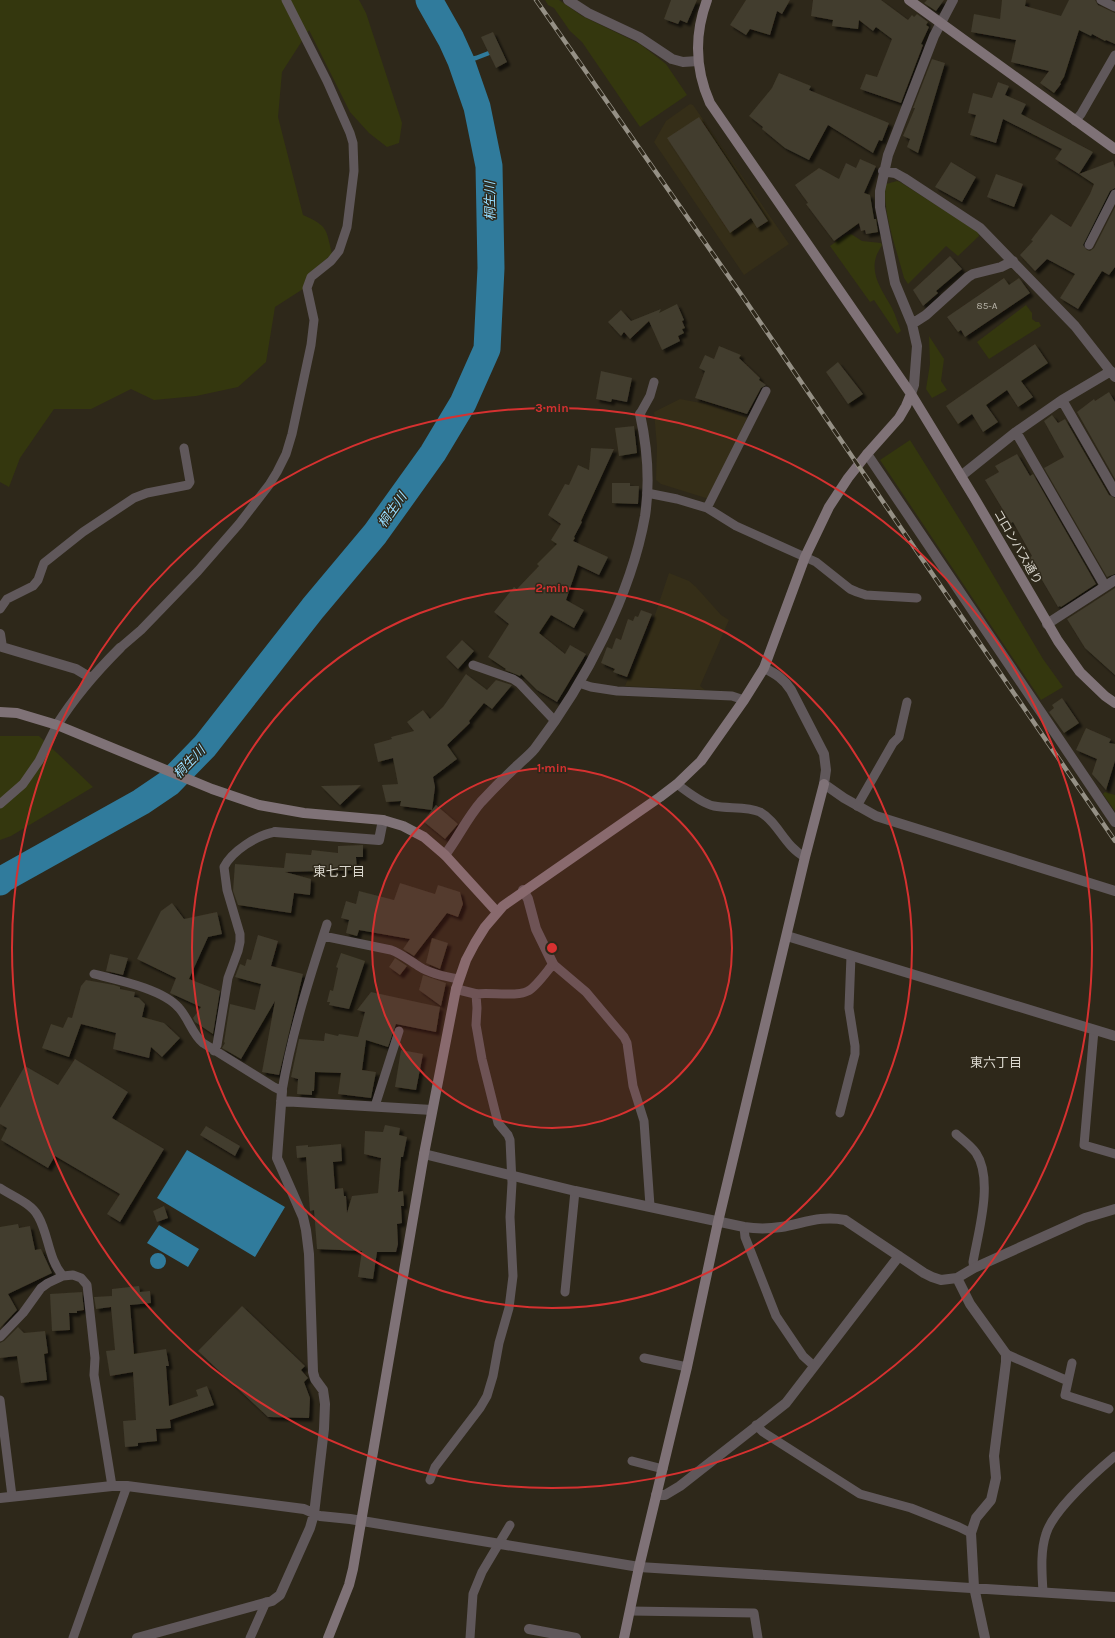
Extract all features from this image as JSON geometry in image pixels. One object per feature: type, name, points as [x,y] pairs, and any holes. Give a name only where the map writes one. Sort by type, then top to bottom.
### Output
[{"type":"street","points":[[568,0],[588,13],[638,37],[672,59],[683,62],[698,61]]},
{"type":"street","name":"コロンバス通り","points":[[707,0],[699,27],[698,61],[702,85],[714,109],[911,394],[1066,654],[1080,672],[1105,696],[1115,703]]},
{"type":"street","points":[[910,0],[1115,150]]},
{"type":"street","points":[[328,1638],[351,1578],[424,1154],[458,984],[475,943],[497,912],[524,890],[618,827],[677,784],[701,761],[744,700],[764,668],[805,557],[829,507],[848,478],[899,418],[906,406],[914,384],[917,346],[912,324],[896,284],[880,207],[880,191],[888,155],[940,23],[953,0]]},
{"type":"street","points":[[884,171],[904,178],[980,228],[1075,326],[1114,375],[1062,400],[1016,432],[961,476]]},
{"type":"street","points":[[912,324],[926,316],[968,277],[973,274],[1001,267],[1013,261]]},
{"type":"street","points":[[1062,400],[1115,492]]},
{"type":"street","points":[[445,855],[480,803],[535,749],[579,683],[604,635],[633,564],[645,515],[647,493],[645,447],[640,414]]},
{"type":"street","points":[[1016,432],[1105,586]]},
{"type":"street","points":[[867,454],[1115,822]]},
{"type":"street","points":[[1047,624],[1115,580]]},
{"type":"street","points":[[0,634],[1,648],[76,669],[91,678]]},
{"type":"street","points":[[61,727],[67,709],[91,678],[120,648]]},
{"type":"street","points":[[624,1638],[639,1567],[687,1367],[718,1222],[805,857],[824,784],[826,770],[824,754],[795,697],[785,680],[778,674],[764,668]]},
{"type":"street","points":[[0,712],[31,716],[212,789],[259,805],[304,813],[383,820],[414,830],[445,855],[497,912]]},
{"type":"street","points":[[824,784],[857,806],[876,816],[1115,891]]},
{"type":"street","points":[[276,832],[379,840],[383,820]]},
{"type":"street","points":[[524,890],[528,898],[536,929],[553,964]]},
{"type":"street","points":[[787,936],[1115,1036]]},
{"type":"street","points":[[458,984],[476,994]]},
{"type":"street","points":[[137,1638],[272,1601],[280,1595],[310,1528],[314,1514],[324,1429],[323,1390],[315,1379],[313,1372],[309,1254],[306,1230],[303,1217],[277,1158],[282,1091]]},
{"type":"street","points":[[281,1101],[432,1110]]},
{"type":"street","points":[[424,1154],[512,1174],[575,1191],[744,1227],[769,1229],[815,1218],[836,1218],[845,1220],[858,1227],[932,1277],[941,1280],[957,1278],[974,1268],[1085,1218],[1115,1209]]},
{"type":"street","points":[[656,1495],[665,1495],[680,1486],[786,1403],[899,1256]]},
{"type":"street","points":[[957,1278],[970,1304],[1006,1354],[994,1456],[996,1478],[991,1500],[976,1518],[971,1533],[974,1587],[985,1638]]},
{"type":"street","points":[[0,1498],[112,1486],[127,1486],[304,1509],[314,1514],[639,1567],[1115,1597]]},
{"type":"street","points":[[529,1629],[576,1638]]},
{"type":"lane","points":[[120,648],[141,630],[198,571],[239,524],[269,485],[277,472],[286,454],[292,434],[311,345],[314,320],[307,288],[311,277],[331,261],[339,251],[348,227],[354,171],[350,132],[327,81],[286,0]]},
{"type":"lane","points":[[1101,0],[1115,7]]},
{"type":"lane","points":[[1075,121],[1081,114],[1115,55]]},
{"type":"lane","points":[[1088,245],[1115,194]]},
{"type":"lane","points":[[640,414],[650,396],[654,382]]},
{"type":"lane","points":[[707,508],[766,391]]},
{"type":"lane","points":[[0,609],[7,599],[33,586],[38,580],[44,562],[83,532],[128,502],[147,493],[188,485],[190,482],[184,448]]},
{"type":"lane","points":[[647,493],[677,499],[707,508],[736,526],[822,566],[850,589],[857,592],[866,595],[917,598]]},
{"type":"lane","points":[[473,665],[513,679],[555,721]]},
{"type":"lane","points":[[579,683],[592,687],[617,691],[732,696],[744,700]]},
{"type":"lane","points":[[857,806],[893,743],[899,738],[907,702]]},
{"type":"lane","points":[[0,804],[23,784],[61,727]]},
{"type":"lane","points":[[677,784],[688,793],[712,806],[759,812],[766,816],[796,853],[805,857]]},
{"type":"lane","points":[[214,1051],[217,1045],[228,978],[240,942],[240,934],[227,890],[224,867],[234,853],[246,844],[270,833],[276,832]]},
{"type":"lane","points":[[94,974],[145,987],[176,1005],[181,1009],[197,1038],[214,1051],[282,1091],[286,1070],[327,924]]},
{"type":"lane","points":[[323,936],[400,953],[421,968],[448,977],[458,984]]},
{"type":"lane","points":[[840,1113],[856,1046],[849,1008],[851,956]]},
{"type":"lane","points":[[430,1480],[435,1468],[480,1408],[486,1396],[493,1376],[498,1343],[509,1308],[513,1276],[510,1217],[512,1174],[510,1140],[508,1135],[498,1123],[478,1040],[476,994],[521,994],[528,992],[553,964],[586,992],[624,1038],[627,1043],[633,1086],[644,1121],[650,1206]]},
{"type":"lane","points":[[1094,1030],[1084,1145],[1115,1154]]},
{"type":"lane","points":[[375,1106],[399,1031]]},
{"type":"lane","points":[[956,1134],[976,1153],[984,1173],[983,1210],[973,1262],[974,1268]]},
{"type":"lane","points":[[0,1188],[31,1208],[38,1215],[54,1261],[58,1270],[63,1276]]},
{"type":"lane","points":[[565,1292],[575,1191]]},
{"type":"lane","points":[[744,1227],[745,1237],[776,1316],[802,1356],[814,1366]]},
{"type":"lane","points":[[0,1337],[23,1313],[40,1288],[55,1279],[73,1275],[80,1278],[87,1284],[94,1358],[94,1375],[112,1486]]},
{"type":"lane","points":[[1006,1354],[1068,1381]]},
{"type":"lane","points":[[644,1358],[687,1367]]},
{"type":"lane","points":[[1072,1363],[1066,1395],[1109,1410]]},
{"type":"lane","points":[[0,1400],[12,1496]]},
{"type":"lane","points":[[756,1425],[763,1432],[860,1494],[911,1508],[959,1526],[971,1533]]},
{"type":"lane","points":[[1043,1592],[1042,1554],[1046,1533],[1050,1524],[1085,1482],[1115,1456]]},
{"type":"lane","points":[[632,1462],[663,1468]]},
{"type":"lane","points":[[73,1638],[127,1486]]},
{"type":"lane","points":[[470,1638],[473,1594],[482,1572],[510,1525]]},
{"type":"lane","points":[[250,1638],[266,1602]]},
{"type":"lane","points":[[631,1610],[754,1613],[758,1638]]},
{"type":"shaded area","points":[[690,104],[693,105],[789,244],[744,275],[654,142],[666,121]]},
{"type":"shaded area","points":[[680,399],[706,404],[747,418],[709,499],[661,484],[656,480],[657,447],[654,412]]},
{"type":"shaded area","points":[[669,573],[689,581],[721,615],[729,620],[700,686],[705,690],[625,686],[650,630]]},
{"type":"green space","points":[[0,0],[359,0],[366,13],[402,123],[399,143],[387,147],[369,133],[350,112],[309,30],[282,72],[278,117],[303,215],[317,222],[325,229],[332,254],[309,274],[303,289],[275,307],[266,362],[238,387],[196,396],[154,400],[131,389],[91,409],[54,409],[20,458],[9,487],[0,482]]},
{"type":"green space","points":[[545,0],[559,0],[582,16],[640,44],[666,64],[687,95],[640,127],[582,42],[570,31],[554,8],[548,5]]},
{"type":"green space","points":[[897,181],[978,232],[979,236],[958,256],[946,246],[908,284],[904,278],[894,244],[886,205],[886,184]]},
{"type":"green space","points":[[851,234],[862,241],[881,243],[882,245],[876,257],[876,278],[895,314],[901,331],[897,334],[874,300],[870,302],[830,246],[846,235]]},
{"type":"green space","points":[[1026,305],[1032,313],[1032,319],[1039,322],[1041,326],[989,359],[977,342]]},
{"type":"green space","points":[[929,336],[944,359],[941,381],[947,390],[932,398],[926,389],[930,364]]},
{"type":"green space","points":[[910,440],[970,536],[1043,659],[1063,687],[1041,700],[880,460]]},
{"type":"green space","points":[[0,736],[39,736],[93,787],[11,836],[0,840]]},
{"type":"green space","points":[[1105,792],[1115,795],[1115,811],[1103,794]]},
{"type":"water","points":[[187,1150],[285,1207],[255,1257],[157,1198]]},
{"type":"water","points":[[159,1225],[199,1249],[188,1267],[147,1243]]},
{"type":"water","points":[[155,1253],[161,1253],[166,1258],[164,1267],[161,1269],[155,1269],[150,1264],[150,1258]]},
{"type":"building","points":[[671,0],[697,0],[687,23],[680,20],[678,24],[664,19]]},
{"type":"building","points":[[746,0],[790,0],[782,14],[777,11],[770,35],[750,29],[746,35],[730,25]]},
{"type":"building","points":[[813,0],[881,0],[908,20],[912,15],[914,17],[917,14],[928,22],[926,25],[929,27],[921,44],[923,45],[901,103],[860,89],[866,74],[877,77],[892,39],[876,27],[873,31],[859,20],[858,29],[832,26],[833,20],[811,16]]},
{"type":"building","points":[[927,0],[944,0],[936,11],[924,3]]},
{"type":"building","points":[[1002,0],[1026,0],[1025,6],[1061,16],[1069,0],[1095,0],[1098,5],[1115,13],[1115,44],[1106,40],[1105,41],[1092,34],[1091,36],[1079,30],[1064,77],[1054,93],[1040,83],[1049,71],[1011,62],[1016,40],[971,32],[974,14],[1000,19]]},
{"type":"building","points":[[493,32],[507,62],[496,68],[481,37]]},
{"type":"building","points":[[932,59],[945,63],[918,153],[907,147],[910,139],[903,136],[915,108],[913,108]]},
{"type":"building","points":[[779,73],[811,86],[809,90],[889,123],[882,141],[879,140],[873,153],[828,125],[809,160],[785,148],[762,129],[763,127],[749,116],[772,88]]},
{"type":"building","points":[[998,82],[1009,86],[1005,95],[1026,104],[1021,114],[1093,152],[1079,174],[1055,159],[1062,149],[1003,119],[996,143],[970,135],[976,115],[968,113],[973,93],[992,98]]},
{"type":"building","points":[[699,117],[768,221],[757,228],[751,218],[730,233],[667,138]]},
{"type":"building","points":[[860,159],[876,166],[864,193],[870,195],[878,232],[866,234],[865,230],[861,231],[859,223],[834,241],[806,204],[808,203],[795,185],[819,168],[839,179],[846,163],[856,168]]},
{"type":"building","points":[[1113,161],[1115,168],[1115,188],[1110,191],[1083,245],[1090,251],[1094,248],[1115,207],[1115,267],[1109,275],[1102,271],[1078,309],[1060,298],[1075,274],[1047,259],[1035,271],[1020,255],[1033,241],[1031,240],[1051,214],[1071,227],[1094,184],[1079,174]]},
{"type":"building","points":[[951,162],[976,177],[962,202],[935,187]]},
{"type":"building","points":[[996,174],[1023,184],[1014,207],[987,197]]},
{"type":"building","points":[[950,256],[962,269],[936,291],[938,293],[923,306],[913,290]]},
{"type":"building","points":[[1004,278],[1009,285],[1019,278],[1030,293],[965,337],[961,330],[958,332],[947,317]]},
{"type":"building","points":[[677,304],[684,320],[682,321],[685,328],[682,329],[684,333],[678,336],[680,341],[662,350],[649,321],[630,339],[624,332],[621,336],[608,322],[621,310],[631,321],[661,309],[659,313]]},
{"type":"building","points":[[1035,344],[1048,363],[1021,381],[1033,397],[1018,407],[1007,390],[986,405],[998,422],[983,432],[972,414],[958,424],[946,406]]},
{"type":"building","points":[[719,346],[741,355],[739,358],[760,378],[759,380],[766,385],[761,388],[747,414],[695,398],[705,371],[699,368],[705,355],[714,359]]},
{"type":"building","points":[[838,362],[863,394],[848,404],[826,372]]},
{"type":"building","points":[[601,371],[632,378],[627,402],[612,399],[611,402],[596,399]]},
{"type":"building","points":[[1109,392],[1115,402],[1115,479],[1077,412],[1094,399],[1095,401]]},
{"type":"building","points":[[1052,415],[1058,423],[1065,419],[1109,495],[1115,498],[1115,574],[1107,577],[1044,468],[1064,457],[1044,421]]},
{"type":"building","points":[[634,426],[637,453],[619,456],[615,428]]},
{"type":"building","points":[[591,448],[614,449],[573,541],[608,557],[599,575],[578,565],[566,600],[584,610],[574,628],[551,615],[539,633],[565,654],[570,645],[586,654],[557,702],[537,690],[521,674],[520,676],[505,670],[506,669],[488,657],[509,624],[494,612],[514,587],[517,589],[539,566],[537,564],[557,544],[551,540],[561,524],[548,515],[565,484],[569,485],[578,465],[589,470]]},
{"type":"building","points":[[1017,454],[1030,476],[1033,474],[1096,584],[1061,607],[1058,607],[1029,558],[1032,556],[1013,522],[1011,523],[985,480],[999,472],[995,466]]},
{"type":"building","points":[[612,483],[630,483],[630,486],[639,486],[638,504],[612,503]]},
{"type":"building","points":[[1115,588],[1115,675],[1085,648],[1067,619]]},
{"type":"building","points":[[641,610],[652,614],[627,677],[613,672],[615,669],[601,663],[607,647],[612,649],[616,638],[621,640],[628,619],[633,621],[635,616],[638,617]]},
{"type":"building","points":[[462,640],[474,651],[458,669],[446,657]]},
{"type":"building","points":[[466,674],[487,690],[496,680],[512,685],[492,709],[484,703],[469,721],[470,723],[447,745],[457,759],[433,777],[435,787],[432,810],[400,806],[401,801],[386,802],[382,785],[398,784],[393,758],[378,762],[374,744],[392,739],[391,737],[414,731],[407,722],[423,710],[430,719],[443,707]]},
{"type":"building","points":[[1062,698],[1079,723],[1064,733],[1049,712],[1054,708],[1052,705]]},
{"type":"building","points":[[1086,728],[1111,739],[1109,743],[1115,744],[1115,761],[1106,790],[1092,774],[1097,759],[1076,750]]},
{"type":"building","points":[[361,785],[340,805],[321,786]]},
{"type":"building","points":[[436,805],[458,824],[445,839],[423,821]]},
{"type":"building","points":[[363,845],[363,857],[356,857],[357,870],[285,872],[311,879],[310,895],[294,893],[291,913],[238,905],[233,891],[235,864],[284,868],[286,853],[311,855],[312,850],[338,853],[338,846]]},
{"type":"building","points":[[400,883],[435,894],[438,885],[460,892],[463,904],[458,917],[447,913],[414,956],[403,949],[410,939],[359,930],[357,936],[346,933],[349,920],[341,918],[346,901],[356,904],[359,891],[394,900]]},
{"type":"building","points":[[172,903],[184,919],[217,912],[222,934],[208,937],[189,979],[220,991],[213,1034],[195,1022],[193,1018],[201,1007],[170,993],[176,978],[137,959],[161,911]]},
{"type":"building","points":[[258,935],[278,941],[271,966],[303,974],[279,1075],[262,1072],[275,1001],[241,1059],[222,1048],[225,1043],[230,1004],[255,1010],[261,984],[235,977],[240,964],[245,966],[247,959],[251,960]]},
{"type":"building","points":[[432,938],[448,943],[440,969],[426,963]]},
{"type":"building","points":[[341,953],[365,961],[349,1009],[329,1005],[330,1002],[327,1002],[330,990],[333,991],[338,968],[336,967]]},
{"type":"building","points":[[110,954],[128,958],[123,975],[106,971]]},
{"type":"building","points":[[395,958],[407,966],[400,975],[389,967]]},
{"type":"building","points":[[423,975],[446,983],[441,1006],[419,990]]},
{"type":"building","points":[[86,980],[114,985],[120,987],[120,989],[135,992],[134,997],[139,998],[145,1004],[142,1017],[164,1023],[180,1038],[162,1057],[151,1047],[149,1058],[113,1049],[116,1033],[81,1024],[69,1057],[42,1048],[51,1024],[63,1028],[68,1017],[72,1018],[81,986]]},
{"type":"building","points":[[371,992],[440,1007],[436,1032],[396,1024],[388,1047],[366,1040],[362,1070],[376,1072],[371,1098],[338,1094],[341,1073],[315,1072],[314,1091],[312,1091],[312,1095],[297,1094],[298,1079],[291,1077],[299,1039],[324,1041],[325,1033],[338,1036],[339,1034],[358,1037],[365,1012],[357,1010]]},
{"type":"building","points":[[401,1050],[423,1054],[416,1090],[395,1087]]},
{"type":"building","points":[[75,1059],[128,1092],[112,1118],[164,1149],[120,1222],[107,1214],[120,1194],[55,1156],[48,1168],[1,1140],[7,1128],[0,1124],[0,1108],[25,1066],[58,1085]]},
{"type":"building","points":[[385,1125],[400,1128],[399,1135],[407,1137],[403,1157],[401,1157],[398,1192],[403,1191],[404,1206],[401,1206],[402,1223],[397,1224],[398,1244],[396,1252],[377,1252],[373,1279],[358,1277],[362,1251],[317,1249],[314,1210],[310,1211],[306,1157],[297,1158],[296,1146],[308,1145],[308,1147],[341,1144],[342,1161],[333,1162],[335,1189],[343,1188],[344,1196],[346,1196],[347,1213],[352,1196],[378,1193],[381,1158],[364,1154],[365,1131],[383,1132]]},
{"type":"building","points":[[206,1126],[240,1146],[235,1156],[200,1135]]},
{"type":"building","points":[[164,1206],[168,1218],[157,1222],[153,1211]]},
{"type":"building","points":[[18,1224],[19,1228],[30,1226],[35,1250],[41,1249],[52,1273],[8,1294],[17,1310],[0,1328],[0,1227]]},
{"type":"building","points":[[139,1286],[140,1292],[150,1291],[151,1303],[130,1305],[134,1354],[166,1349],[169,1366],[166,1366],[169,1406],[198,1396],[196,1390],[207,1386],[214,1405],[170,1420],[171,1428],[156,1429],[157,1441],[138,1443],[138,1446],[125,1447],[123,1421],[136,1420],[133,1372],[110,1376],[106,1351],[115,1350],[111,1307],[96,1309],[94,1297],[112,1296],[112,1289]]},
{"type":"building","points":[[82,1292],[84,1310],[77,1311],[77,1313],[69,1313],[70,1330],[52,1331],[50,1294]]},
{"type":"building","points":[[242,1306],[305,1366],[301,1370],[308,1378],[304,1382],[310,1398],[309,1418],[268,1417],[198,1351]]},
{"type":"building","points":[[18,1327],[24,1333],[45,1331],[48,1353],[44,1354],[47,1380],[21,1383],[17,1356],[0,1358],[0,1343]]},
{"type":"waterway","name":"桐生川","points":[[0,882],[141,802],[169,783],[205,746],[313,608],[375,534],[433,453],[463,403],[487,349],[491,268],[489,166],[477,107],[461,61],[451,39],[429,0]]},
{"type":"waterway","points":[[461,61],[476,58],[489,53]]},
{"type":"railway","points":[[536,0],[743,297],[1115,841]]},
{"type":"district","name":"東七丁目","points":[[339,871]]},
{"type":"district","name":"東六丁目","points":[[996,1062]]}]
